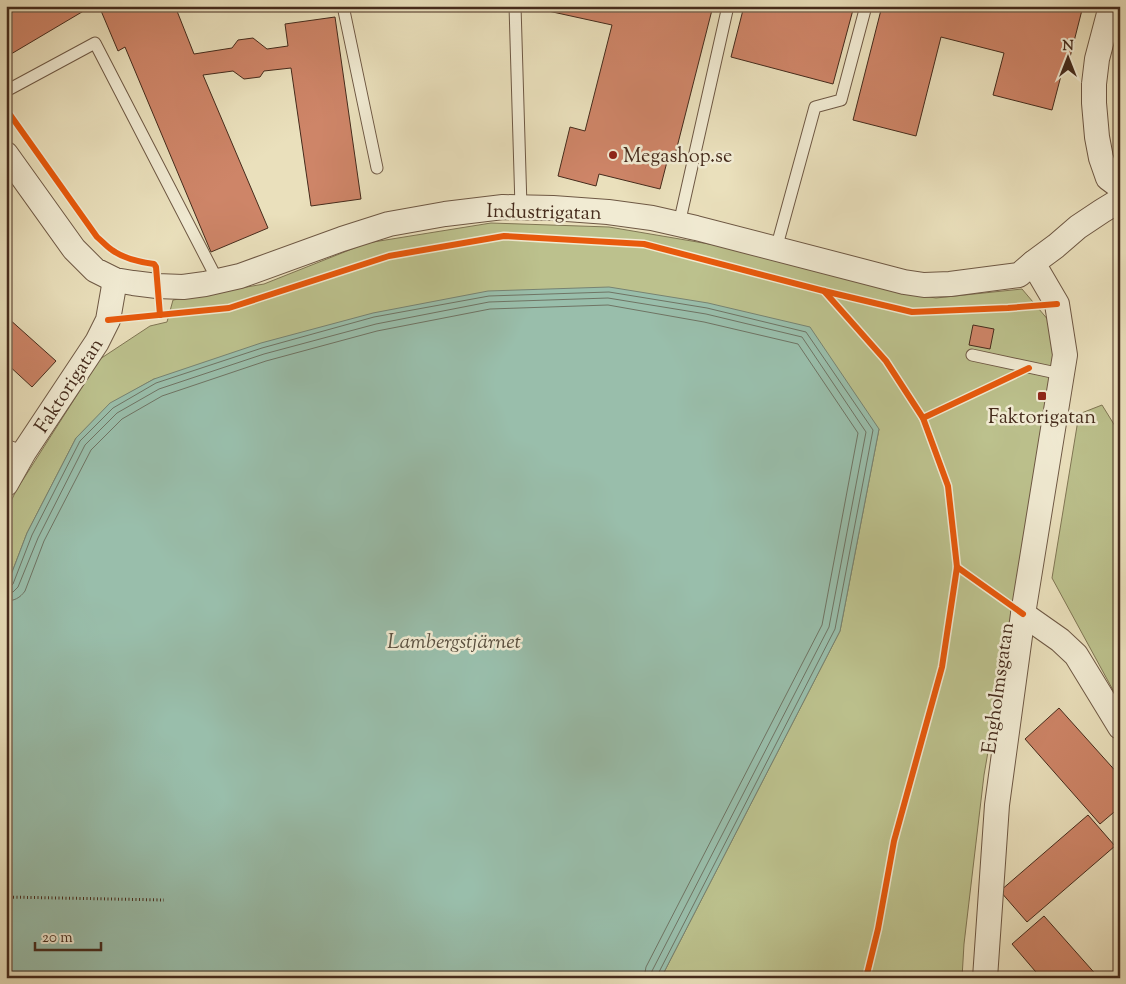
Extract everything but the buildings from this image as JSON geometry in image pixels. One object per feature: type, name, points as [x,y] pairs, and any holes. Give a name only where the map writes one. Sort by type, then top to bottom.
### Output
[{"type":"street","points":[[1111,6],[1098,59],[1094,84],[1094,103],[1096,137],[1105,171],[1108,178],[1120,187]]},
{"type":"street","name":"Industrigatan","points":[[6,154],[74,248],[95,270],[115,280],[157,286],[183,286],[240,276],[389,224],[445,214],[503,207],[608,212],[652,218],[904,282],[924,285],[950,284],[1019,275],[1078,227],[1120,200]]},
{"type":"street","name":"Engholmsgatan","points":[[985,978],[997,805],[1023,614],[1065,355],[1057,304],[1033,263]]},
{"type":"street","name":"Faktorigatan","points":[[6,484],[15,448],[97,342],[108,320],[115,280]]},
{"type":"street","points":[[1023,614],[1060,640],[1076,655],[1120,727]]},
{"type":"lane","points":[[343,6],[377,168]]},
{"type":"lane","points":[[514,6],[521,207]]},
{"type":"lane","points":[[679,224],[728,6]]},
{"type":"lane","points":[[776,249],[815,107],[841,100],[866,6]]},
{"type":"lane","points":[[6,91],[95,43],[218,281]]},
{"type":"lane","points":[[972,355],[1061,374]]},
{"type":"path","points":[[6,897],[164,900]]},
{"type":"shaded area","points":[[491,223],[609,227],[721,246],[903,293],[936,298],[1022,289],[1055,328],[1049,399],[984,775],[964,944],[962,978],[661,978],[840,631],[879,429],[154,379],[110,404],[76,438],[27,533],[6,588],[6,511],[17,489],[100,359],[150,326],[167,322],[173,300],[264,284],[367,243]]},
{"type":"shaded area","points":[[1102,405],[1120,434],[1120,703],[1052,578],[1079,414]]},
{"type":"water","name":"Lambergstjärnet","points":[[609,287],[708,303],[810,327],[879,429],[840,631],[661,978],[6,978],[6,588],[27,533],[76,438],[110,403],[154,379],[261,343],[373,313],[488,291]]},
{"type":"cycle path","points":[[6,109],[97,237],[110,249],[122,256],[154,264],[156,267],[160,315]]},
{"type":"cycle path","points":[[108,320],[229,308],[389,256],[504,236],[644,244],[912,312],[1057,304]]},
{"type":"cycle path","points":[[824,291],[886,361],[923,418],[948,486],[957,567],[942,667],[894,841],[878,929],[866,978]]},
{"type":"cycle path","points":[[923,418],[1029,368]]},
{"type":"cycle path","points":[[957,567],[1023,614]]},
{"type":"place","name":"Megashop.se","points":[[613,155]]},
{"type":"place","name":"Faktorigatan","points":[[1042,396]]}]
